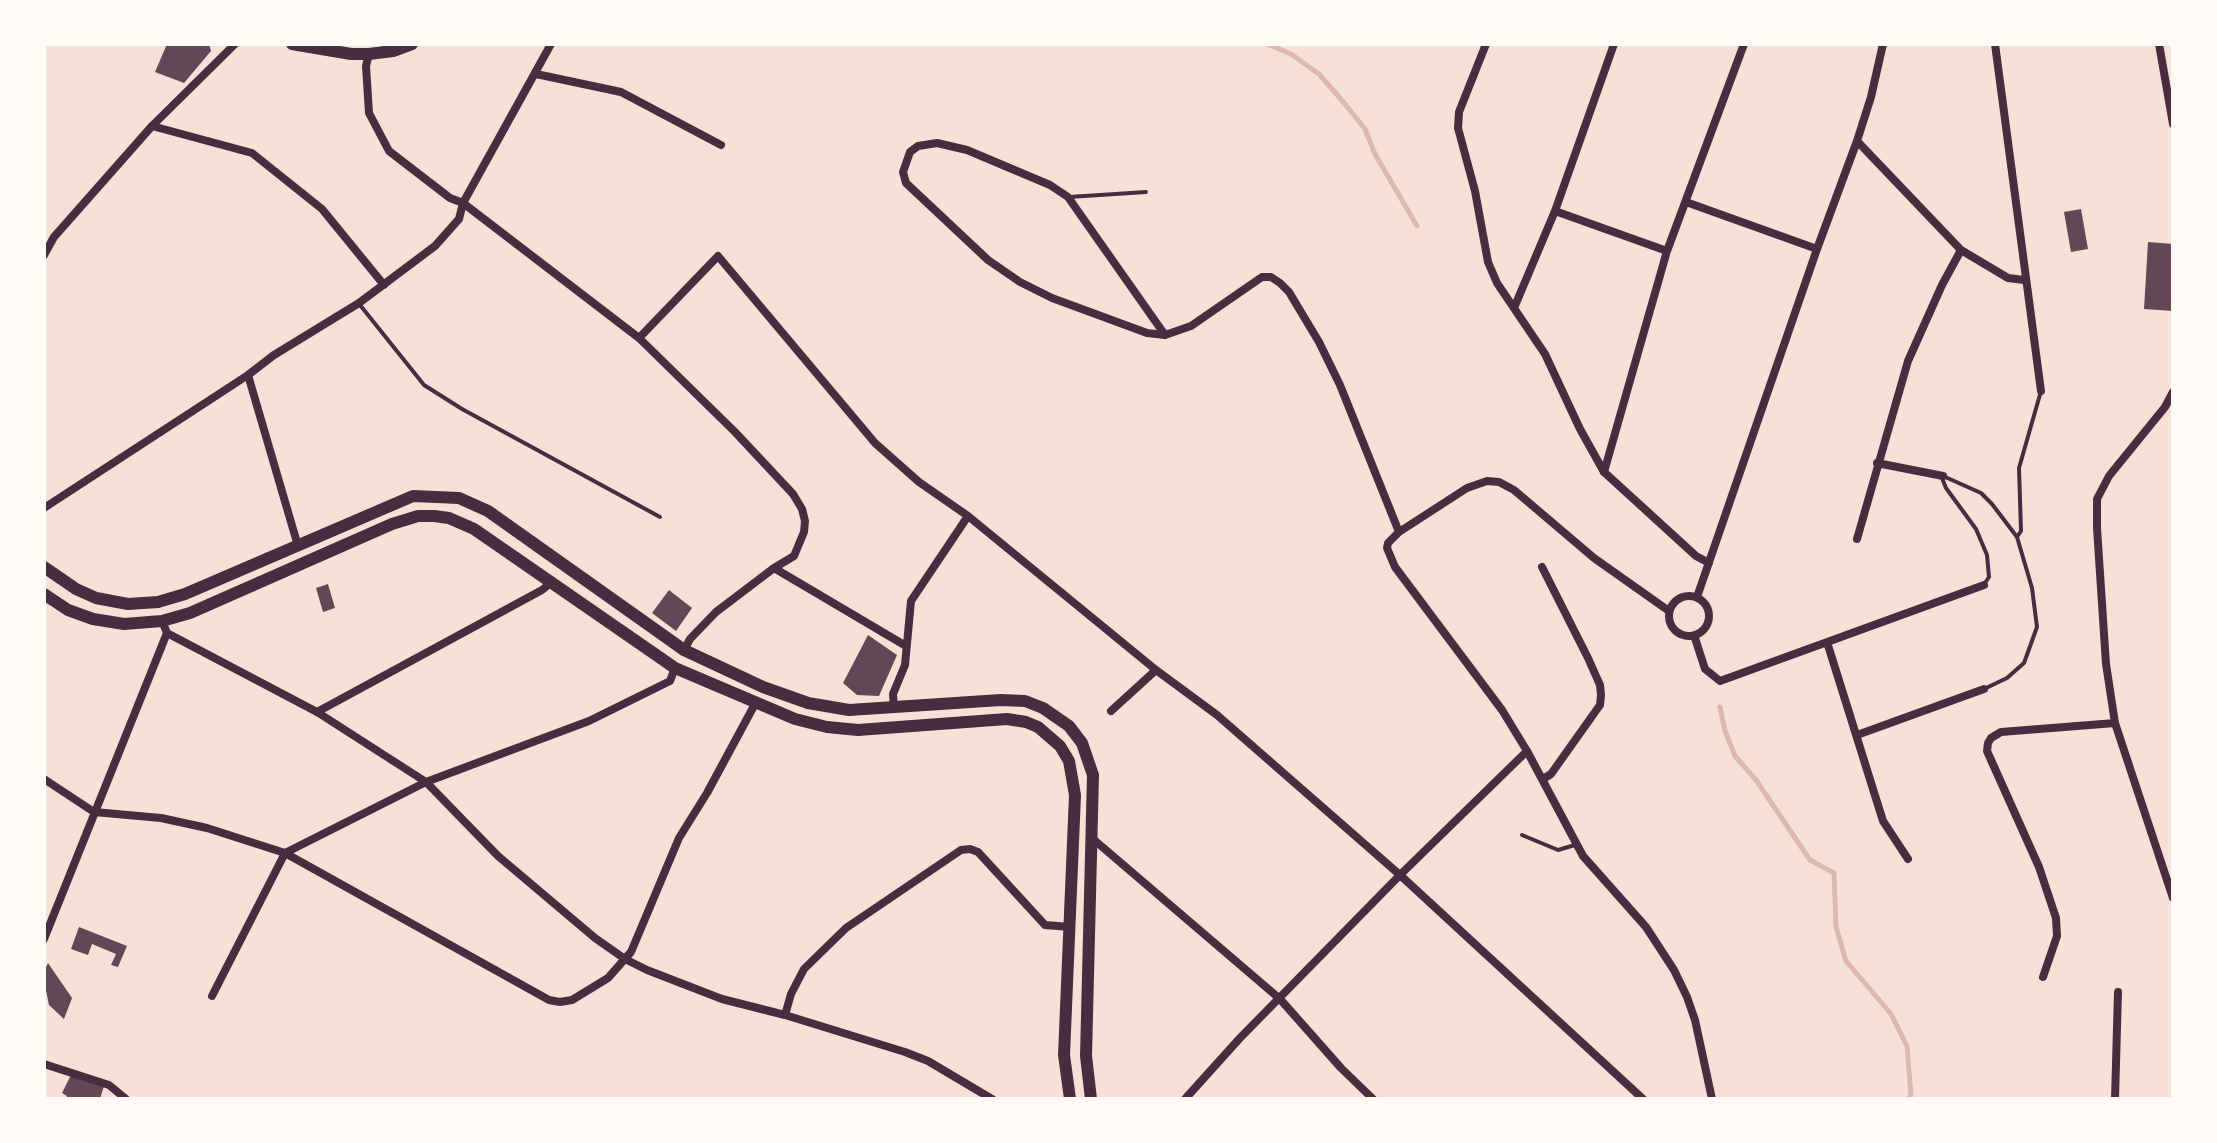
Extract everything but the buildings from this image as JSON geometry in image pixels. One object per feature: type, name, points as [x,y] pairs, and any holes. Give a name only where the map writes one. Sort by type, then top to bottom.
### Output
[{"type":"main road","points":[[292,44],[351,54],[369,49],[393,51],[412,44]]},
{"type":"main road","points":[[44,567],[76,589],[96,598],[128,604],[158,602],[185,594],[413,496],[459,498],[488,511],[684,650],[763,687],[849,710],[1001,700],[1025,701],[1056,715],[1082,743],[1088,758],[1094,794],[1086,1056],[1091,1099]]},
{"type":"main road","points":[[44,594],[68,610],[93,619],[164,627],[392,524],[418,516],[434,516],[449,518],[474,529],[675,668],[795,719],[858,730],[980,720],[1026,722],[1051,736],[1069,761],[1075,795],[1064,1055],[1070,1099]]},
{"type":"main road","points":[[298,546],[306,563]]},
{"type":"main road","points":[[552,582],[563,565]]},
{"type":"main road","points":[[158,602],[164,627]]},
{"type":"main road","points":[[675,668],[684,650]]},
{"type":"main road","points":[[755,704],[763,687]]},
{"type":"main road","points":[[1073,838],[1093,839]]},
{"type":"street","points":[[44,255],[54,237],[152,126],[235,44]]},
{"type":"street","points":[[44,508],[274,355],[359,303],[435,246],[459,219],[463,203],[551,44]]},
{"type":"street","points":[[1486,44],[1459,112],[1458,128],[1475,191],[1488,262],[1497,283],[1545,354],[1604,472],[1696,556],[1709,563]]},
{"type":"street","points":[[1514,308],[1555,211],[1614,44]]},
{"type":"street","points":[[1604,472],[1667,251],[1744,44]]},
{"type":"street","points":[[1697,597],[1857,141],[1883,44]]},
{"type":"street","points":[[1995,44],[2041,391]]},
{"type":"street","points":[[2159,44],[2173,124]]},
{"type":"street","points":[[369,49],[366,66],[369,113],[389,151],[450,198],[463,203],[639,338],[735,432],[797,501],[805,521],[794,556],[716,612],[690,639],[684,650]]},
{"type":"street","points":[[536,74],[621,92],[721,145]]},
{"type":"street","points":[[152,126],[252,153],[322,209],[384,285]]},
{"type":"street","points":[[1857,141],[1961,250],[2008,278],[2024,280]]},
{"type":"street","points":[[1165,335],[1068,197],[1050,185],[989,158],[937,143],[918,146],[910,152],[904,164],[906,183],[988,260],[1020,282],[1052,298],[1135,329],[1165,335],[1191,326],[1262,277],[1271,277],[1280,283],[1289,292],[1319,342],[1340,385],[1399,532]]},
{"type":"street","points":[[1686,202],[1817,249]]},
{"type":"street","points":[[1555,211],[1667,251]]},
{"type":"street","points":[[44,233],[54,237]]},
{"type":"street","points":[[1857,539],[1908,361],[1961,250]]},
{"type":"street","points":[[639,338],[718,256],[875,443],[919,482],[968,516],[1156,670],[1217,715],[1400,875],[1643,1099]]},
{"type":"street","points":[[248,375],[298,546]]},
{"type":"street","points":[[2173,392],[2165,407],[2109,476],[2097,499],[2106,664],[2115,723],[2173,898]]},
{"type":"street","points":[[1877,463],[1943,476]]},
{"type":"street","points":[[1669,611],[1680,598],[1697,597],[1707,605],[1709,617],[1705,628],[1694,635],[1683,635],[1673,629],[1669,611],[1594,558],[1514,490],[1499,482],[1487,481],[1467,488],[1399,532],[1388,543],[1395,567],[1502,710],[1583,856],[1646,927],[1674,970],[1695,1020],[1712,1099]]},
{"type":"street","points":[[894,708],[893,694],[905,665],[911,601],[968,516]]},
{"type":"street","points":[[1542,567],[1588,658],[1601,695],[1600,705],[1551,774],[1543,779]]},
{"type":"street","points":[[774,568],[906,646]]},
{"type":"street","points":[[317,712],[552,582]]},
{"type":"street","points":[[1694,635],[1705,669],[1720,681],[1984,585]]},
{"type":"street","points":[[44,939],[164,627],[317,712],[426,782],[498,856],[572,920],[625,959],[722,999],[905,1052],[928,1061],[992,1099]]},
{"type":"street","points":[[1827,642],[1883,821],[1908,859]]},
{"type":"street","points":[[212,996],[285,853],[426,782],[589,721],[670,681],[675,668]]},
{"type":"street","points":[[1111,711],[1156,670]]},
{"type":"street","points":[[1857,735],[1984,689]]},
{"type":"street","points":[[44,779],[94,812],[161,818],[207,828],[285,853],[549,1000],[560,1002],[572,1000],[608,978],[631,952],[679,838],[755,704]]},
{"type":"street","points":[[2043,977],[2057,936],[2056,918],[2039,867],[1987,751],[1988,743],[2001,732],[2115,723]]},
{"type":"street","points":[[1185,1099],[1400,875],[1527,751]]},
{"type":"street","points":[[1093,839],[1280,999],[1373,1099]]},
{"type":"street","points":[[785,1015],[791,994],[804,969],[846,928],[908,883],[961,850],[978,852],[1045,925],[1070,927]]},
{"type":"street","points":[[2115,1099],[2118,992]]},
{"type":"street","points":[[44,1064],[109,1085],[126,1099]]},
{"type":"lane","points":[[1068,197],[1146,192]]},
{"type":"lane","points":[[359,303],[424,385],[660,517]]},
{"type":"lane","points":[[2017,537],[2021,531],[2019,468],[2041,391]]},
{"type":"lane","points":[[1943,476],[1981,493],[2017,537],[2032,588],[2037,627],[2024,663],[2007,678],[1984,689]]},
{"type":"lane","points":[[1943,476],[1946,488],[1976,529],[1987,555],[1989,577],[1984,585]]},
{"type":"lane","points":[[1522,835],[1558,850],[1576,844]]},
{"type":"waterway","points":[[1267,44],[1291,54],[1319,74],[1345,104],[1365,129],[1375,154],[1417,226]]},
{"type":"waterway","points":[[1720,707],[1735,756],[1756,780],[1810,860],[1834,873],[1836,927],[1846,961],[1891,1014],[1907,1046],[1911,1095],[1908,1099]]}]
